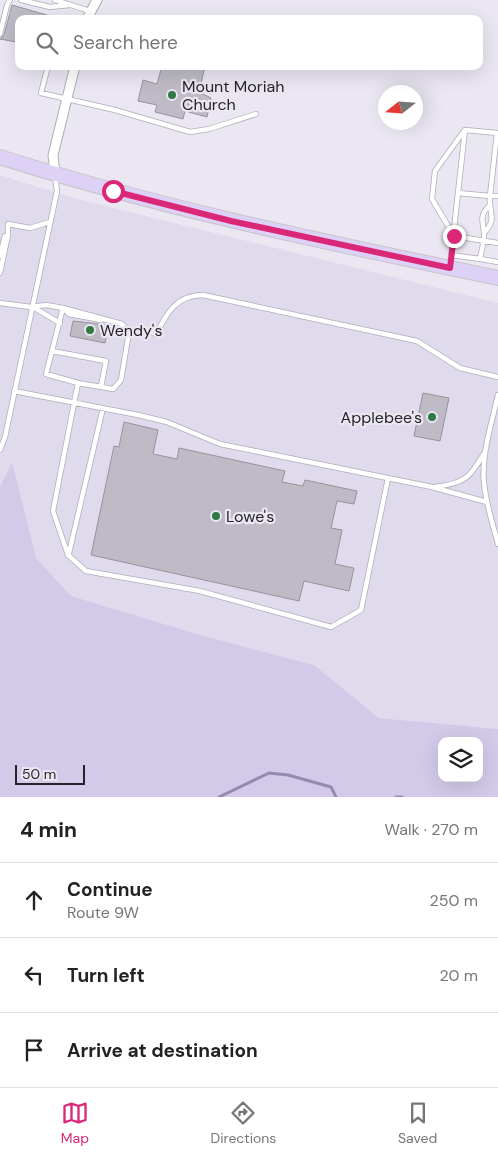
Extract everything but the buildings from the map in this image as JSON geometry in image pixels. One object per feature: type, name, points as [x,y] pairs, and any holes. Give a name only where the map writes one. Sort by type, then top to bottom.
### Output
[{"type":"main road","points":[[0,157],[205,215],[451,261],[498,278]]},
{"type":"street","points":[[89,15],[97,0]]},
{"type":"street","points":[[55,174],[53,155],[74,70]]},
{"type":"lane","points":[[0,34],[10,0]]},
{"type":"lane","points":[[21,0],[50,7],[70,2]]},
{"type":"lane","points":[[55,0],[70,2],[89,15]]},
{"type":"lane","points":[[47,70],[41,93],[115,110],[190,132],[203,131],[256,114]]},
{"type":"lane","points":[[465,130],[451,261],[480,259],[498,262]]},
{"type":"lane","points":[[465,130],[497,133],[489,206],[493,214],[491,226],[484,232]]},
{"type":"lane","points":[[454,236],[432,199],[435,171],[465,130]]},
{"type":"lane","points":[[0,450],[5,438],[57,191],[55,174]]},
{"type":"lane","points":[[458,193],[498,196]]},
{"type":"lane","points":[[480,259],[484,232],[481,224],[483,212],[489,206]]},
{"type":"lane","points":[[0,256],[8,224],[30,228],[50,222]]},
{"type":"lane","points":[[0,273],[8,235],[6,230]]},
{"type":"lane","points":[[454,236],[498,243]]},
{"type":"lane","points":[[129,332],[138,330],[156,334],[167,312],[175,305],[194,295],[204,295],[417,341],[460,368],[498,377]]},
{"type":"lane","points":[[0,303],[32,307],[46,305],[63,308],[122,324],[129,332]]},
{"type":"lane","points":[[32,307],[60,323]]},
{"type":"lane","points":[[63,308],[46,374],[78,383],[113,389],[121,380],[129,332]]},
{"type":"lane","points":[[52,351],[106,361],[101,387]]},
{"type":"lane","points":[[78,383],[53,511],[68,554],[86,571],[200,590],[331,627],[361,610],[388,478]]},
{"type":"lane","points":[[14,391],[167,422],[220,444],[432,487],[488,502]]},
{"type":"lane","points":[[498,394],[486,449],[484,475],[498,544]]},
{"type":"lane","points":[[68,554],[104,408]]},
{"type":"lane","points":[[432,487],[452,485],[465,480],[473,472],[486,449]]},
{"type":"shaded area","points":[[0,175],[73,198],[498,303],[498,729],[379,718],[314,665],[207,637],[71,596],[36,558],[12,463],[0,487]]},
{"type":"shaded area","points":[[12,462],[36,558],[71,596],[207,637],[314,665],[379,718],[498,729],[498,797],[0,797],[0,487]]},
{"type":"waterway","points":[[219,797],[269,773],[288,775],[331,787],[336,797]]},
{"type":"waterway","points":[[396,797],[402,797]]},
{"type":"place","name":"Mount Moriah Church","points":[[172,95]]},
{"type":"place","name":"Wendy's","points":[[90,330]]},
{"type":"place","name":"Applebee's","points":[[432,417]]},
{"type":"place","name":"Lowe's","points":[[216,516]]},
{"type":"route","points":[[113,191],[231,221],[450,268],[454,236]]}]
